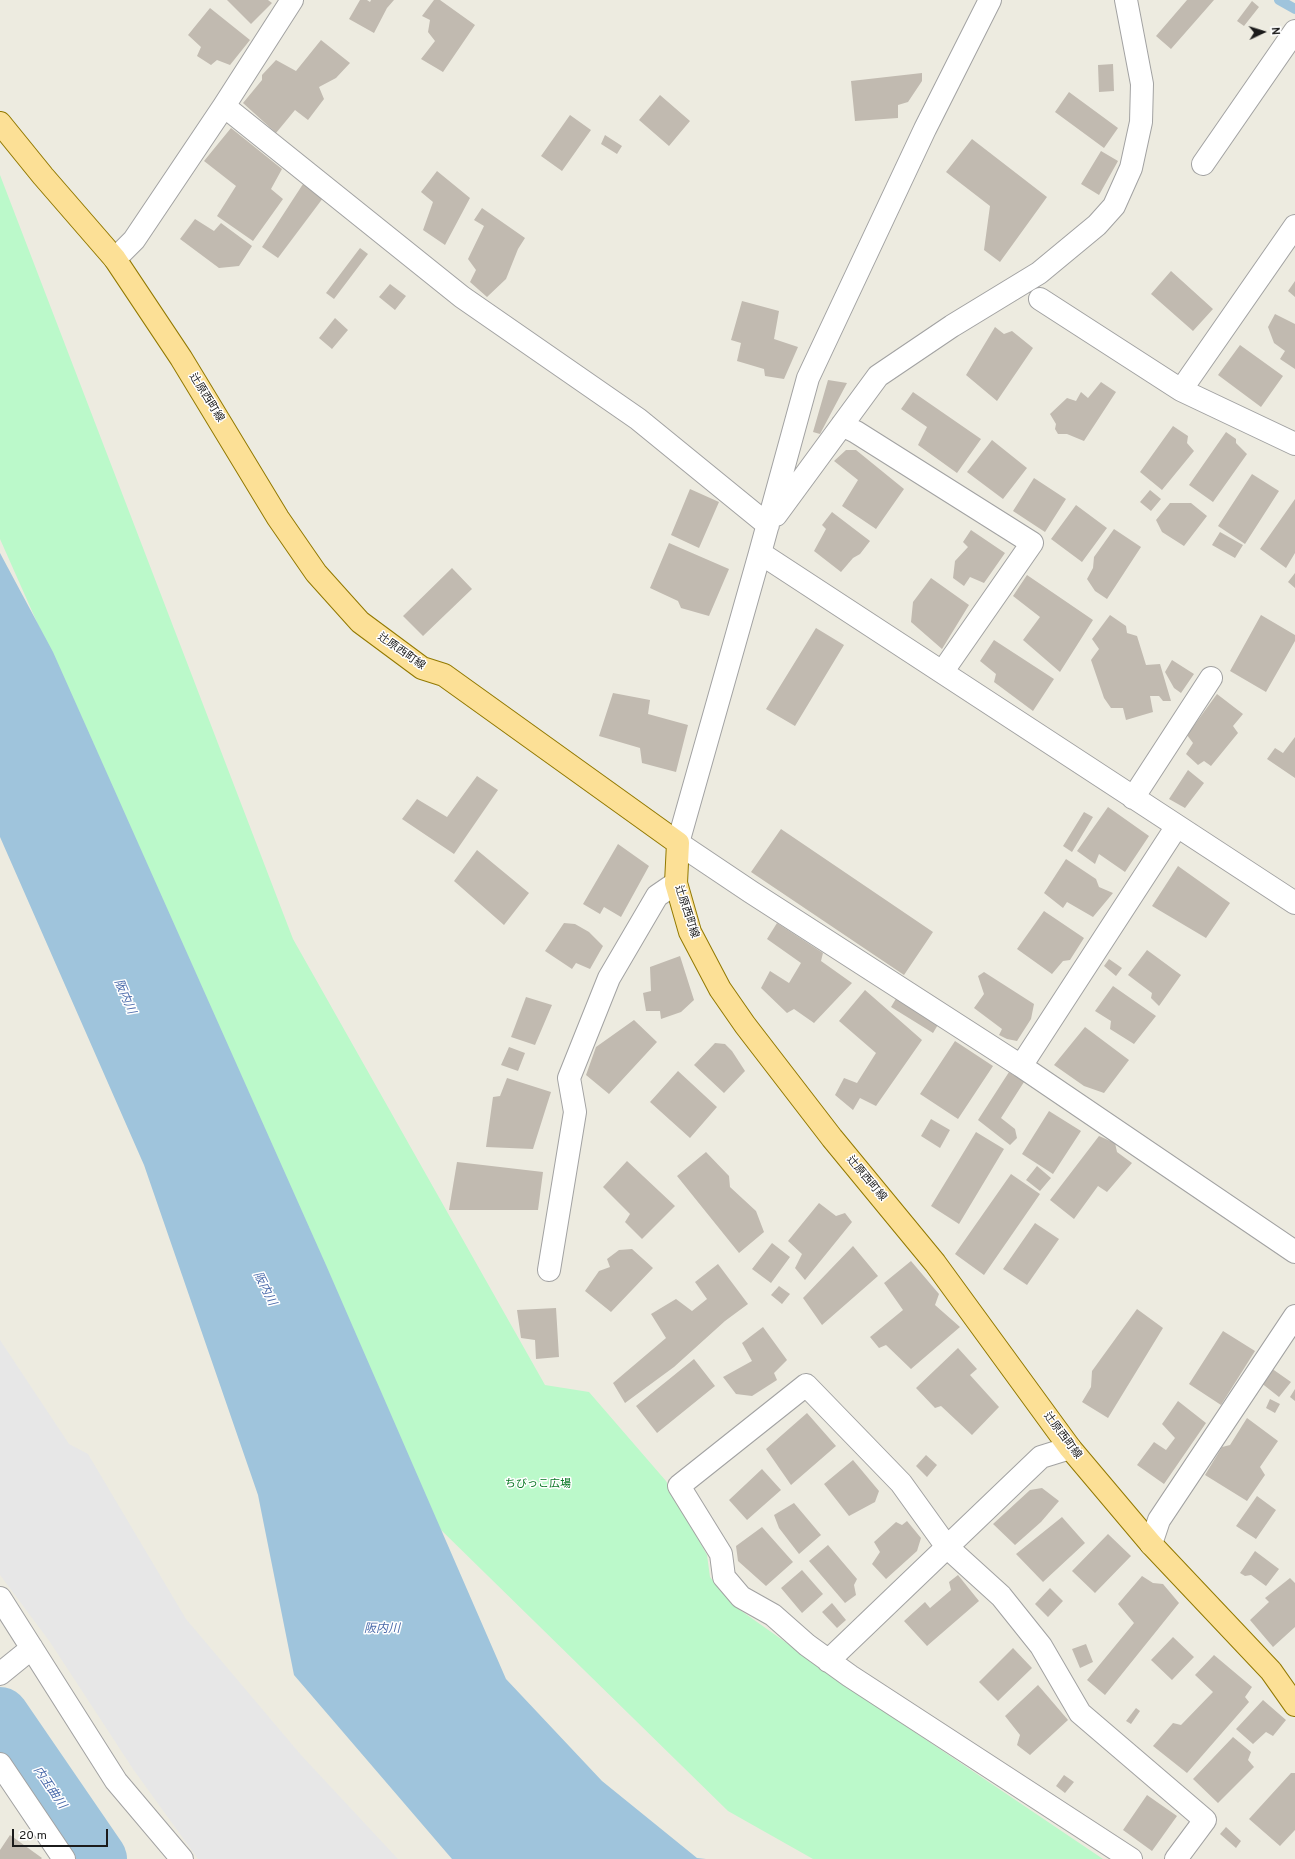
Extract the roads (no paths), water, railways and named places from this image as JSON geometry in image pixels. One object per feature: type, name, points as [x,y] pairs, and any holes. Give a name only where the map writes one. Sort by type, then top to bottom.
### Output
[{"type":"main road","name":"辻原西町線","points":[[0,123],[43,176],[115,259],[181,358],[278,518],[316,574],[360,622],[422,668],[444,676],[678,843],[676,883],[690,932],[720,989],[745,1025],[832,1138],[935,1263],[1070,1448],[1151,1544],[1271,1671],[1295,1705]]},
{"type":"street","points":[[115,259],[134,240],[224,106],[292,0]]},
{"type":"street","points":[[990,0],[924,128],[808,378],[768,526],[678,843],[751,892],[1021,1066],[1295,1252]]},
{"type":"street","points":[[768,526],[878,376],[952,326],[1039,273],[1097,225],[1114,206],[1131,168],[1141,122],[1142,84],[1126,0]]},
{"type":"street","points":[[1203,164],[1295,31]]},
{"type":"street","points":[[224,106],[462,297],[638,419],[768,526]]},
{"type":"street","points":[[1181,390],[1295,226]]},
{"type":"street","points":[[1040,299],[1181,390],[1295,444]]},
{"type":"street","points":[[842,425],[856,432],[1032,543],[943,671]]},
{"type":"street","points":[[760,553],[943,671],[1133,798],[1295,903]]},
{"type":"street","points":[[1133,798],[1212,678]]},
{"type":"street","points":[[1021,1066],[1177,826]]},
{"type":"street","points":[[549,1270],[575,1112],[569,1078],[609,978],[657,896],[676,883]]},
{"type":"street","points":[[1151,1544],[1159,1520],[1295,1316]]},
{"type":"street","points":[[1131,1859],[828,1661],[773,1616],[741,1597],[724,1577],[721,1554],[679,1486],[806,1385],[901,1483],[947,1547],[1002,1596],[1041,1646],[1080,1713],[1205,1820],[1176,1859]]},
{"type":"street","points":[[828,1661],[1042,1457],[1070,1448]]},
{"type":"street","points":[[0,1598],[116,1781],[182,1859]]},
{"type":"street","points":[[0,1674],[32,1648]]},
{"type":"street","points":[[0,1764],[64,1859]]},
{"type":"water","name":"阪内川","points":[[0,553],[53,652],[326,1265],[506,1679],[602,1781],[697,1858],[706,1859],[452,1859],[294,1675],[258,1495],[144,1165],[0,837]]},
{"type":"waterway","points":[[1279,0],[1295,9]]},
{"type":"waterway","name":"内玉曲川","points":[[0,1716],[98,1859]]},
{"type":"park label","name":"ちびっこ広場","points":[[538,1485]]}]
